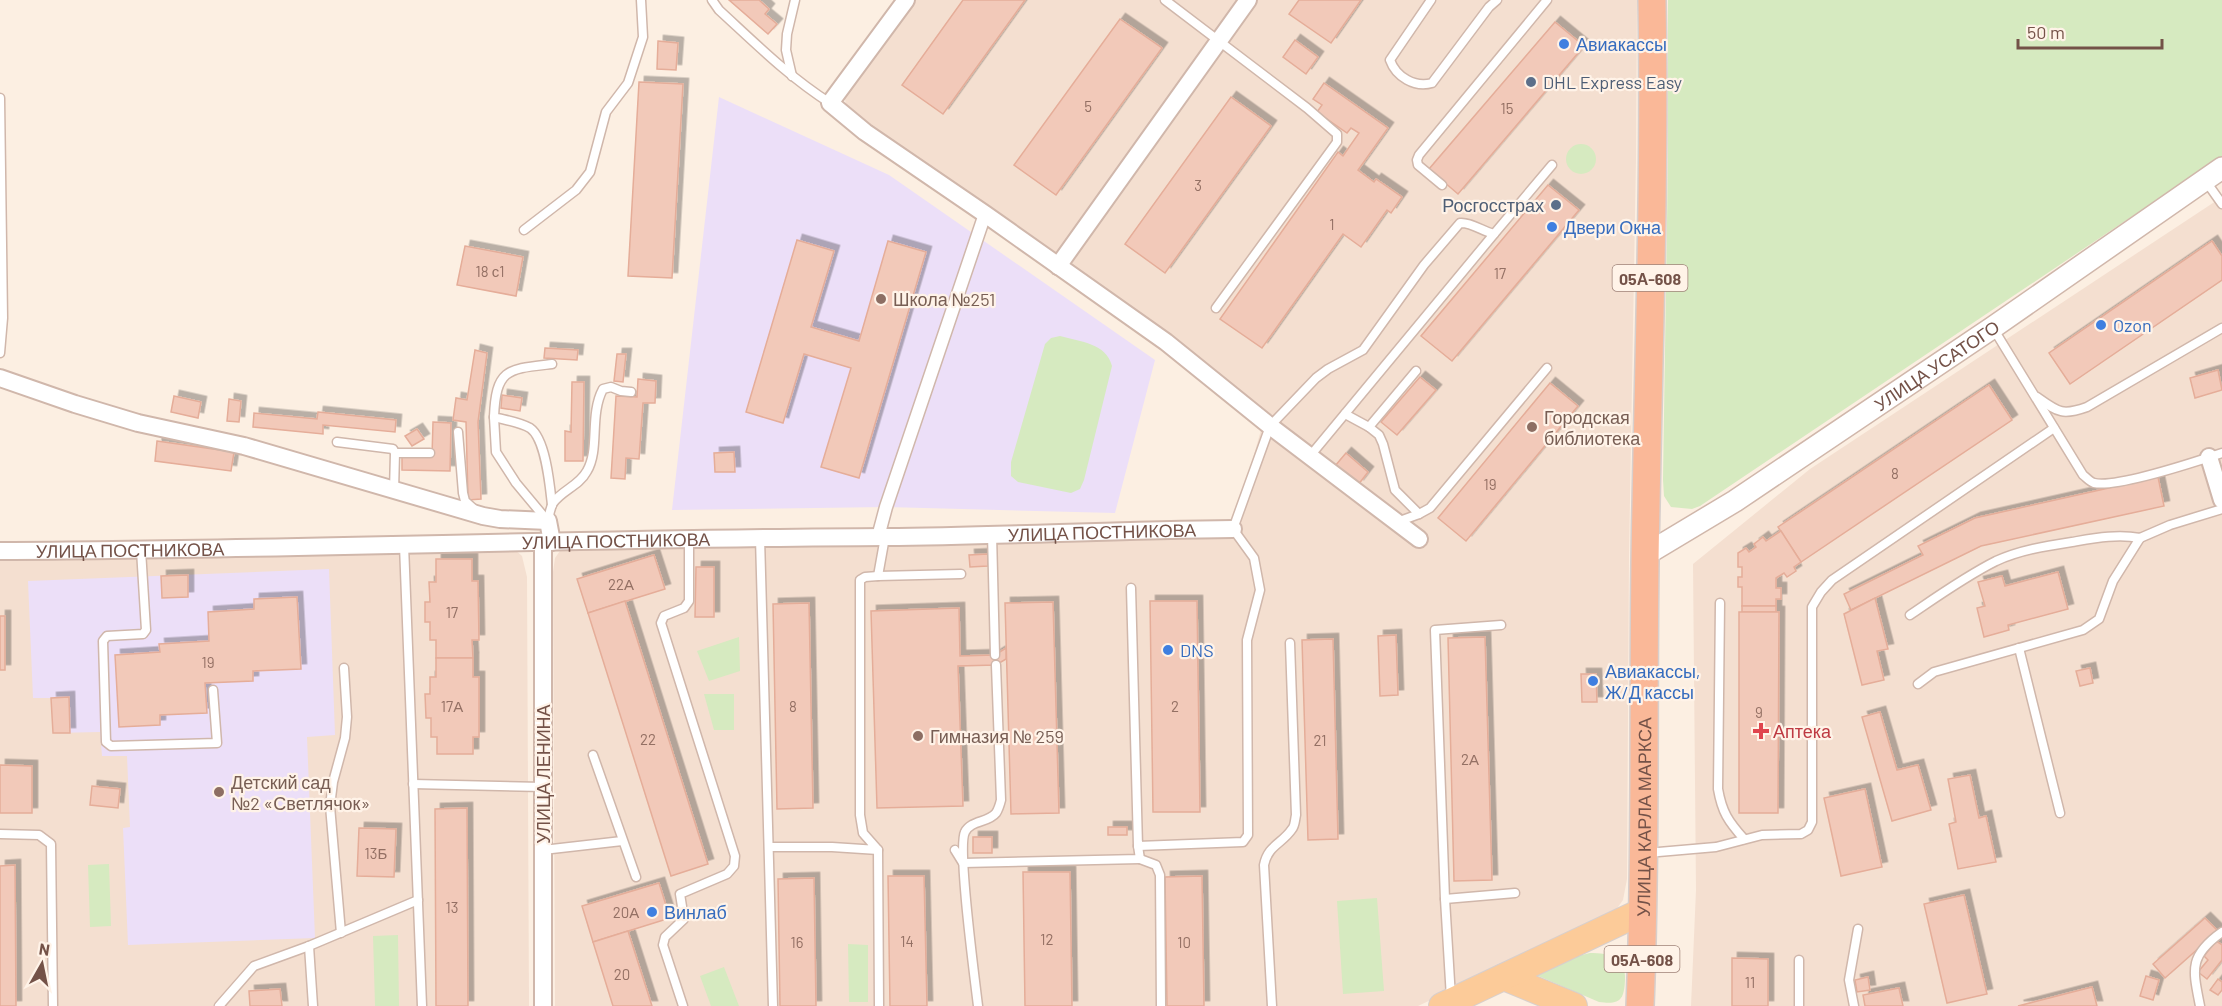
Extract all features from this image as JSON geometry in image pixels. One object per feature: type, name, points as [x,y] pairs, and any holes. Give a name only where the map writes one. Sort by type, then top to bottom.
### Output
[{"type":"highway","name":"05А-608","points":[[1645,555],[1652,148],[1652,0]]},
{"type":"highway","name":"УЛИЦА КАРЛА МАРКСА","points":[[1640,1006],[1643,911],[1645,555]]},
{"type":"main road","points":[[1447,1004],[1643,911]]},
{"type":"main road","points":[[1504,977],[1574,1006]]},
{"type":"street","points":[[906,0],[830,103],[865,132],[1166,342],[1270,426],[1419,539]]},
{"type":"street","points":[[1058,266],[1248,0]]},
{"type":"street","name":"УЛИЦА УСАТОГО","points":[[1645,555],[1735,501],[1992,328],[2213,173]]},
{"type":"street","points":[[882,537],[886,507],[985,214]]},
{"type":"street","points":[[0,378],[138,423],[244,446],[481,516],[548,521]]},
{"type":"street","points":[[2216,455],[2222,500]]},
{"type":"street","name":"УЛИЦА ЛЕНИНА","points":[[543,1006],[543,787],[548,521]]},
{"type":"street","name":"УЛИЦА ПОСТНИКОВА","points":[[0,551],[1233,529]]},
{"type":"lane","points":[[524,230],[576,190],[590,172],[606,112],[628,83],[643,37],[641,0]]},
{"type":"lane","points":[[712,0],[719,10],[792,76],[830,103]]},
{"type":"lane","points":[[792,76],[786,50],[787,34],[795,0]]},
{"type":"lane","points":[[1165,0],[1331,126],[1337,134],[1337,142],[1216,308]]},
{"type":"lane","points":[[1431,0],[1390,60],[1394,69],[1414,85],[1423,86],[1432,83],[1489,7],[1497,0]]},
{"type":"lane","points":[[1442,185],[1418,165],[1419,155],[1547,0]]},
{"type":"lane","points":[[0,98],[3,318],[0,353]]},
{"type":"lane","points":[[1310,456],[1552,165]]},
{"type":"lane","points":[[2213,173],[2222,204]]},
{"type":"lane","points":[[1138,846],[1235,843],[1243,842],[1248,835],[1247,640],[1260,590],[1254,558],[1233,529],[1270,426],[1316,378],[1363,350],[1424,265],[1460,223],[1466,222],[1494,234]]},
{"type":"lane","points":[[1992,328],[2083,475],[2093,483],[2136,478],[2216,455]]},
{"type":"lane","points":[[2034,395],[2057,411],[2072,413],[2121,388],[2222,328]]},
{"type":"lane","points":[[548,521],[516,483],[496,452],[494,417],[495,394],[502,376],[512,370],[552,364]]},
{"type":"lane","points":[[1396,523],[1430,508],[1547,368]]},
{"type":"lane","points":[[1370,428],[1416,371]]},
{"type":"lane","points":[[552,505],[561,495],[577,484],[587,471],[592,457],[597,401],[603,389],[612,387],[631,392]]},
{"type":"lane","points":[[1345,414],[1378,435],[1383,444],[1395,490],[1419,514]]},
{"type":"lane","points":[[494,417],[531,429],[537,437],[548,471],[552,505],[548,521]]},
{"type":"lane","points":[[1643,853],[1716,847],[1744,838],[1801,834],[1808,830],[1812,822],[1812,607],[1821,592],[1832,580],[2054,428]]},
{"type":"lane","points":[[458,432],[465,501],[481,516]]},
{"type":"lane","points":[[337,442],[393,449],[395,453],[393,491]]},
{"type":"lane","points":[[395,453],[430,453]]},
{"type":"lane","points":[[1910,615],[1952,586],[1997,561],[2032,548],[2121,535],[2140,538],[2170,525],[2222,509]]},
{"type":"lane","points":[[992,534],[995,655]]},
{"type":"lane","points":[[878,576],[882,537]]},
{"type":"lane","points":[[760,538],[773,1006]]},
{"type":"lane","points":[[1918,684],[1934,672],[2083,630],[2099,619],[2112,581],[2140,538]]},
{"type":"lane","points":[[683,1006],[663,945],[665,937],[684,919],[680,894],[727,874],[734,866],[735,856],[661,623],[664,616],[684,609],[689,601],[689,539]]},
{"type":"lane","points":[[404,545],[422,1006]]},
{"type":"lane","points":[[141,550],[146,630],[142,634],[107,636],[103,641],[106,742],[111,746],[217,742],[213,690]]},
{"type":"lane","points":[[879,1006],[878,850],[863,833],[860,815],[859,585],[860,580],[865,577],[961,574]]},
{"type":"lane","points":[[1131,588],[1140,859]]},
{"type":"lane","points":[[1720,603],[1718,789],[1721,808],[1729,823],[1744,838]]},
{"type":"lane","points":[[1447,1004],[1435,630],[1501,625]]},
{"type":"lane","points":[[1272,1006],[1264,865],[1265,858],[1273,846],[1293,829],[1296,815],[1290,643]]},
{"type":"lane","points":[[2019,648],[2060,813]]},
{"type":"lane","points":[[978,1006],[963,863],[965,832],[971,825],[990,818],[996,813],[1001,800],[996,665]]},
{"type":"lane","points":[[341,933],[330,806],[333,782],[346,727],[344,668]]},
{"type":"lane","points":[[593,755],[636,877]]},
{"type":"lane","points":[[413,784],[543,787]]},
{"type":"lane","points":[[0,834],[39,836],[51,844],[53,1006]]},
{"type":"lane","points":[[543,850],[622,841]]},
{"type":"lane","points":[[769,847],[878,850]]},
{"type":"lane","points":[[955,850],[959,853],[963,863]]},
{"type":"lane","points":[[963,863],[1140,859],[1150,861],[1160,870],[1161,1006]]},
{"type":"lane","points":[[1445,899],[1515,893]]},
{"type":"lane","points":[[219,1006],[254,966],[309,946],[418,900]]},
{"type":"lane","points":[[1854,1006],[1849,980],[1858,929]]},
{"type":"lane","points":[[2200,1006],[2194,966],[2203,949],[2222,932]]},
{"type":"lane","points":[[309,946],[313,1006]]},
{"type":"lane","points":[[1799,960],[1799,1006]]},
{"type":"shaded area","points":[[913,0],[1637,0],[1627,879],[1623,900],[1613,914],[1418,1006],[555,1006],[553,572],[555,558],[562,548],[1232,532],[1265,416],[847,110],[844,94]]},
{"type":"shaded area","name":"Школа №251","points":[[719,97],[889,175],[1155,360],[1115,513],[886,507],[672,510]]},
{"type":"shaded area","points":[[2222,197],[2222,1006],[1691,1006],[1696,890],[1693,564],[1810,469]]},
{"type":"shaded area","points":[[513,548],[522,556],[527,577],[529,1006],[0,1006],[0,554]]},
{"type":"shaded area","name":"Детский сад №2 «Светлячок»","points":[[329,569],[335,735],[307,737],[315,938],[128,945],[123,828],[130,827],[127,756],[102,756],[100,732],[53,733],[51,698],[33,698],[28,581]]},
{"type":"green space","points":[[1668,0],[2222,0],[2222,156],[1700,506],[1692,509],[1671,507],[1664,496],[1663,480]]},
{"type":"green space","points":[[1581,144],[1592,148],[1596,159],[1592,170],[1581,174],[1570,170],[1566,159],[1570,148]]},
{"type":"green space","points":[[1060,336],[1098,348],[1109,358],[1112,366],[1084,480],[1080,489],[1071,493],[1018,482],[1011,476],[1011,462],[1045,344],[1051,338]]},
{"type":"green space","points":[[739,637],[740,671],[709,681],[697,651]]},
{"type":"green space","points":[[704,694],[734,694],[734,730],[714,730]]},
{"type":"green space","points":[[109,864],[111,926],[90,927],[88,865]]},
{"type":"green space","points":[[1377,898],[1384,991],[1343,994],[1337,901]]},
{"type":"green space","points":[[398,935],[399,1006],[375,1006],[373,936]]},
{"type":"green space","points":[[848,944],[868,945],[868,1002],[849,1002]]},
{"type":"green space","points":[[1590,953],[1610,955],[1620,961],[1623,966],[1625,980],[1623,992],[1622,997],[1616,1002],[1599,1002],[1536,975],[1578,956]]},
{"type":"green space","points":[[724,967],[739,1006],[711,1006],[700,976]]},
{"type":"building","points":[[729,0],[759,0],[769,9],[765,14],[777,24],[768,34]]},
{"type":"building","points":[[963,0],[1025,0],[943,114],[902,85]]},
{"type":"building","points":[[1299,0],[1361,0],[1331,43],[1289,14]]},
{"type":"building","points":[[1120,19],[1162,48],[1056,195],[1014,165]]},
{"type":"building","points":[[1555,22],[1584,46],[1458,194],[1429,169]]},
{"type":"building","points":[[1295,40],[1318,57],[1306,74],[1283,57]]},
{"type":"building","points":[[658,41],[678,43],[676,70],[657,69]]},
{"type":"building","points":[[639,82],[683,84],[672,278],[628,276]]},
{"type":"building","points":[[1324,83],[1388,128],[1358,170],[1374,182],[1376,179],[1402,197],[1391,213],[1387,210],[1361,247],[1343,234],[1262,348],[1220,319],[1338,152],[1343,156],[1359,133],[1351,128],[1347,133],[1317,112],[1322,105],[1313,99]]},
{"type":"building","points":[[1231,97],[1271,126],[1165,273],[1125,244]]},
{"type":"building","points":[[1548,185],[1579,210],[1452,361],[1421,336]]},
{"type":"building","points":[[797,240],[834,251],[811,327],[859,341],[888,241],[926,252],[859,478],[821,467],[851,368],[804,354],[783,423],[746,412]]},
{"type":"building","points":[[2212,241],[2222,256],[2222,280],[2070,384],[2049,353]]},
{"type":"building","points":[[465,246],[523,257],[516,296],[457,285]]},
{"type":"building","points":[[545,348],[578,350],[577,360],[544,358]]},
{"type":"building","points":[[475,350],[487,353],[478,422],[481,499],[468,500],[466,422],[453,420],[456,398],[467,400]]},
{"type":"building","points":[[617,354],[626,354],[623,382],[614,381]]},
{"type":"building","points":[[2218,370],[2222,390],[2195,398],[2190,378]]},
{"type":"building","points":[[1420,377],[1436,390],[1397,435],[1381,422]]},
{"type":"building","points":[[638,379],[656,381],[655,403],[643,403],[639,459],[626,458],[625,479],[611,478],[616,396],[637,397]]},
{"type":"building","points":[[572,382],[584,382],[583,461],[565,461],[565,431],[571,432]]},
{"type":"building","points":[[1550,383],[1578,406],[1466,541],[1438,518]]},
{"type":"building","points":[[1989,385],[2012,420],[1801,562],[1778,527]]},
{"type":"building","points":[[502,395],[522,398],[520,411],[501,408]]},
{"type":"building","points":[[174,396],[201,402],[198,418],[171,412]]},
{"type":"building","points":[[229,399],[241,401],[239,422],[227,421]]},
{"type":"building","points":[[318,412],[396,420],[395,432],[323,425],[323,434],[253,427],[254,413],[317,419]]},
{"type":"building","points":[[433,422],[451,423],[450,471],[402,470],[402,456],[432,456]]},
{"type":"building","points":[[417,429],[424,439],[412,446],[405,436]]},
{"type":"building","points":[[157,441],[234,452],[231,471],[155,461]]},
{"type":"building","points":[[734,452],[735,472],[715,472],[714,453]]},
{"type":"building","points":[[1346,453],[1368,472],[1358,485],[1335,466]]},
{"type":"building","points":[[2158,477],[2164,506],[1981,546],[1851,610],[1844,594],[1923,555],[1918,546],[1975,518]]},
{"type":"building","points":[[1781,531],[1801,562],[1794,567],[1796,571],[1787,577],[1784,573],[1776,578],[1776,588],[1781,588],[1781,599],[1776,599],[1776,606],[1742,606],[1742,587],[1738,587],[1738,577],[1742,577],[1742,567],[1738,567],[1738,553],[1746,548],[1749,552],[1756,547],[1754,544],[1763,537],[1766,541]]},
{"type":"building","points":[[988,554],[988,566],[970,567],[969,555]]},
{"type":"building","points":[[654,555],[665,589],[588,613],[577,579]]},
{"type":"building","points":[[436,559],[472,559],[472,581],[478,581],[479,640],[472,640],[473,658],[436,658],[436,640],[430,640],[430,622],[425,622],[425,602],[430,602],[429,582],[436,582]]},
{"type":"building","points":[[696,567],[714,567],[714,617],[695,617]]},
{"type":"building","points":[[2058,572],[2068,609],[2008,625],[2009,630],[1984,637],[1977,608],[1985,606],[1978,582],[2002,576],[2005,586]]},
{"type":"building","points":[[188,575],[188,597],[162,598],[161,576]]},
{"type":"building","points":[[297,597],[301,669],[253,671],[253,681],[205,683],[207,713],[160,715],[160,725],[119,727],[115,655],[160,652],[159,644],[209,641],[208,612],[254,609],[254,599]]},
{"type":"building","points":[[1875,598],[1888,649],[1877,651],[1884,680],[1862,685],[1844,614]]},
{"type":"building","points":[[625,601],[708,864],[671,876],[588,613]]},
{"type":"building","points":[[1150,601],[1197,601],[1200,812],[1153,812]]},
{"type":"building","points":[[1053,602],[1059,813],[1011,814],[1005,603]]},
{"type":"building","points":[[809,603],[813,808],[777,809],[773,604]]},
{"type":"building","points":[[1742,606],[1776,606],[1776,612],[1742,612]]},
{"type":"building","name":"Гимназия № 259","points":[[959,608],[960,656],[995,655],[1006,648],[1006,659],[996,665],[958,666],[963,806],[877,808],[871,611]]},
{"type":"building","points":[[1739,612],[1779,612],[1778,813],[1739,813]]},
{"type":"building","points":[[0,616],[5,616],[5,670],[0,670]]},
{"type":"building","points":[[1396,635],[1398,695],[1380,696],[1378,636]]},
{"type":"building","points":[[1485,637],[1492,880],[1454,881],[1448,638]]},
{"type":"building","points":[[1333,639],[1338,839],[1308,840],[1302,640]]},
{"type":"building","points":[[436,658],[473,658],[473,677],[479,677],[479,737],[473,737],[473,754],[437,754],[437,737],[431,737],[431,718],[426,718],[425,694],[430,694],[430,677],[436,677]]},
{"type":"building","points":[[2090,668],[2093,683],[2080,686],[2076,671]]},
{"type":"building","points":[[1581,674],[1596,674],[1597,702],[1582,702]]},
{"type":"building","points":[[69,697],[70,733],[53,733],[51,698]]},
{"type":"building","points":[[1880,712],[1897,770],[1918,765],[1931,810],[1892,821],[1862,717]]},
{"type":"building","points":[[0,765],[32,766],[32,813],[0,813]]},
{"type":"building","points":[[1970,775],[1979,818],[1986,816],[1996,862],[1958,869],[1949,824],[1956,822],[1948,779]]},
{"type":"building","points":[[92,786],[120,789],[118,808],[90,805]]},
{"type":"building","points":[[1865,789],[1882,867],[1841,876],[1824,798]]},
{"type":"building","points":[[467,808],[468,1006],[436,1006],[435,809]]},
{"type":"building","points":[[1108,827],[1127,827],[1127,835],[1108,835]]},
{"type":"building","points":[[359,828],[396,829],[394,877],[357,876]]},
{"type":"building","points":[[973,837],[992,837],[992,853],[973,853]]},
{"type":"building","points":[[15,865],[16,1006],[0,1006],[0,866]]},
{"type":"building","points":[[1023,872],[1070,872],[1072,1006],[1025,1006]]},
{"type":"building","points":[[888,876],[924,876],[927,1006],[890,1006]]},
{"type":"building","points":[[1202,876],[1204,1006],[1167,1006],[1165,877]]},
{"type":"building","points":[[814,878],[816,1006],[780,1006],[778,879]]},
{"type":"building","points":[[659,883],[670,918],[593,942],[582,906]]},
{"type":"building","points":[[1964,895],[1987,994],[1947,1003],[1924,904]]},
{"type":"building","points":[[2205,918],[2218,931],[2165,978],[2153,964]]},
{"type":"building","points":[[628,931],[652,1006],[613,1006],[593,942]]},
{"type":"building","points":[[2216,941],[2222,945],[2222,960],[2207,979],[2198,972],[2208,960],[2204,956]]},
{"type":"building","points":[[1732,958],[1768,959],[1768,1006],[1732,1006]]},
{"type":"building","points":[[2146,976],[2159,980],[2153,1000],[2140,996]]},
{"type":"building","points":[[1868,977],[1870,990],[1857,992],[1855,980]]},
{"type":"building","points":[[2218,979],[2222,982],[2222,990],[2218,995],[2210,990]]},
{"type":"building","points":[[2092,987],[2097,1006],[2018,1006]]},
{"type":"building","points":[[1899,988],[1903,1006],[1865,1006],[1863,995]]},
{"type":"building","points":[[280,989],[282,1006],[250,1006],[249,991]]},
{"type":"place","name":"Авиакассы","points":[[1564,44]]},
{"type":"place","name":"DHL Express Easy","points":[[1531,82]]},
{"type":"place","name":"Росгосстрах","points":[[1556,205]]},
{"type":"place","name":"Двери Окна","points":[[1552,227]]},
{"type":"place","name":"Школа №251","points":[[881,299]]},
{"type":"place","name":"Ozon","points":[[2101,325]]},
{"type":"place","name":"Городская библиотека","points":[[1532,427]]},
{"type":"place","name":"DNS","points":[[1168,650]]},
{"type":"place","name":"Авиакассы, Ж/Д кассы","points":[[1593,681]]},
{"type":"place","name":"Аптека","points":[[1761,731]]},
{"type":"place","name":"Гимназия № 259","points":[[918,736]]},
{"type":"place","name":"Детский сад №2 «Светлячок»","points":[[219,792]]},
{"type":"place","name":"Винлаб","points":[[652,912]]}]
